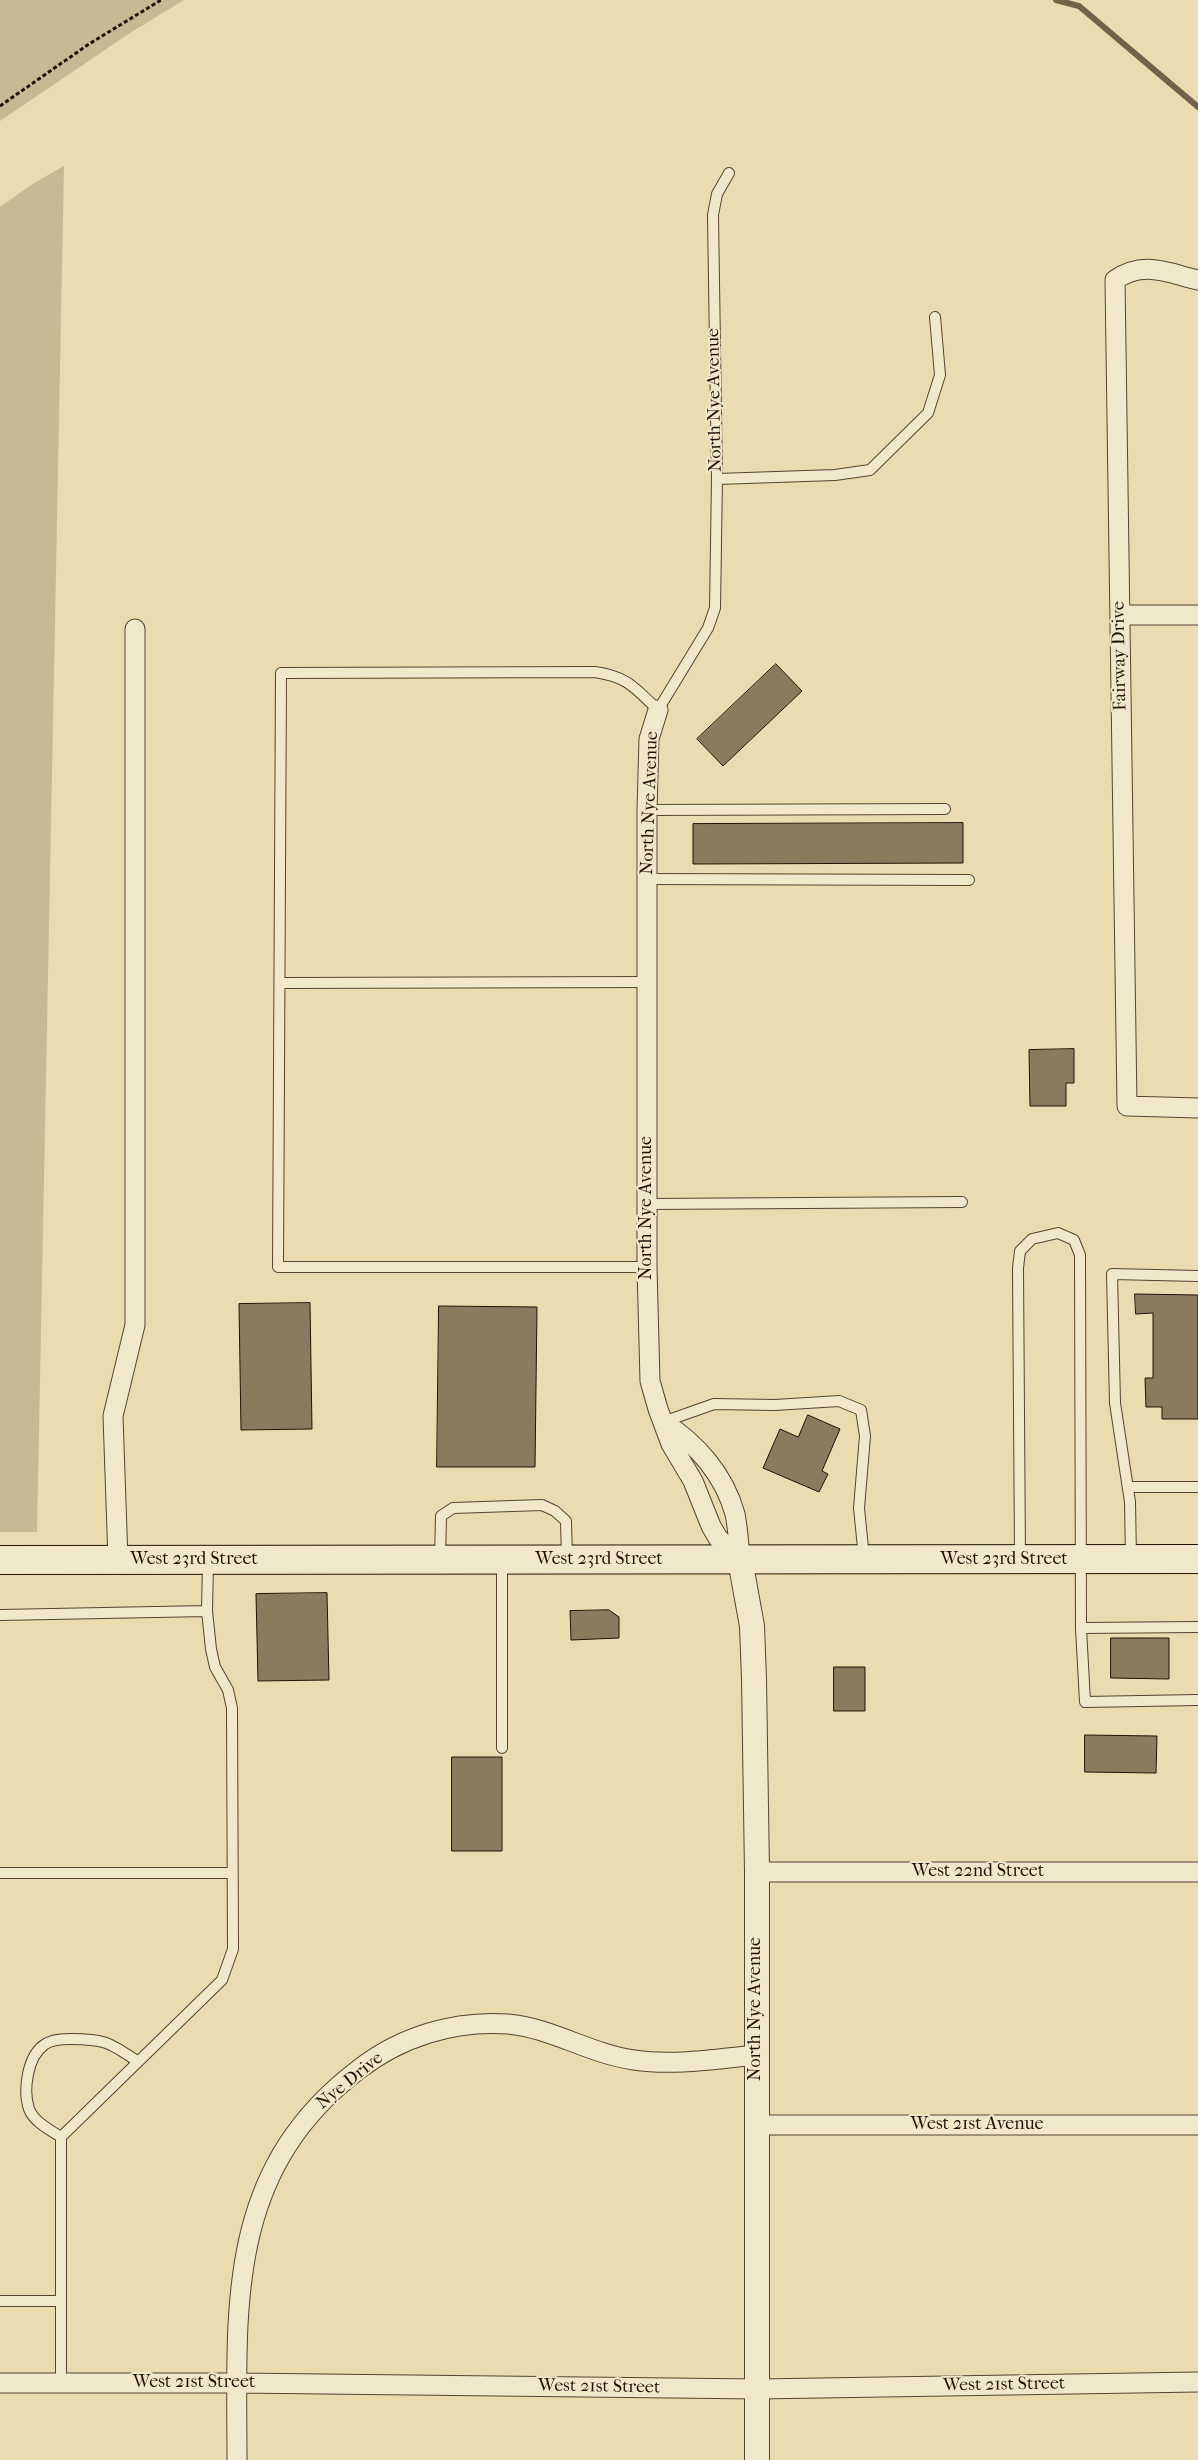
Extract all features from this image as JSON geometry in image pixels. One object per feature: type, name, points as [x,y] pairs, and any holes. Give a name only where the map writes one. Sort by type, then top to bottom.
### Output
[{"type":"main road","name":"West 23rd Street","points":[[0,1560],[1198,1559]]},
{"type":"street","name":"Fairway Drive","points":[[1198,280],[1146,268],[1129,271],[1115,280],[1127,1106],[1198,1108]]},
{"type":"street","points":[[1120,615],[1198,615]]},
{"type":"street","points":[[118,1560],[113,1416],[135,1325],[135,629]]},
{"type":"street","name":"North Nye Avenue","points":[[658,710],[649,740],[647,810],[647,1267],[650,1381],[662,1422],[675,1452],[700,1494],[711,1526],[722,1542],[740,1560]]},
{"type":"street","name":"North Nye Avenue","points":[[662,1422],[696,1447],[717,1476],[734,1513],[740,1560],[747,1589],[753,1639],[757,1872],[757,2460]]},
{"type":"street","name":"West 22nd Street","points":[[757,1872],[1198,1872]]},
{"type":"street","name":"Nye Drive","points":[[237,2460],[237,2383],[241,2274],[266,2184],[287,2144],[312,2111],[346,2079],[378,2054],[425,2033],[469,2024],[508,2024],[543,2030],[632,2060],[678,2063],[756,2055]]},
{"type":"street","name":"West 21st Avenue","points":[[756,2125],[1198,2125]]},
{"type":"street","name":"West 21st Street","points":[[0,2383],[237,2383],[758,2389],[1198,2382]]},
{"type":"lane","name":"North Nye Avenue","points":[[658,710],[708,628],[714,608],[717,479],[713,215],[717,194],[729,172]]},
{"type":"lane","points":[[717,479],[835,475],[870,470],[928,413],[940,375],[935,317]]},
{"type":"lane","points":[[647,1267],[278,1267],[281,983],[281,673],[595,672],[627,680],[658,710]]},
{"type":"lane","points":[[647,810],[945,809]]},
{"type":"lane","points":[[647,879],[969,880]]},
{"type":"lane","points":[[281,983],[646,982]]},
{"type":"lane","points":[[647,1204],[962,1202]]},
{"type":"lane","points":[[1020,1560],[1018,1268],[1020,1251],[1032,1239],[1058,1233],[1074,1240],[1080,1255],[1081,1628],[1085,1702],[1198,1700]]},
{"type":"lane","points":[[1131,1560],[1128,1487],[1115,1403],[1112,1274],[1198,1276]]},
{"type":"lane","points":[[662,1422],[714,1404],[775,1405],[839,1401],[860,1410],[865,1436],[859,1508],[864,1560]]},
{"type":"lane","points":[[1128,1487],[1198,1487]]},
{"type":"lane","points":[[440,1560],[441,1516],[453,1508],[542,1505],[555,1511],[566,1521],[568,1560]]},
{"type":"lane","points":[[61,2384],[61,2137],[222,1980],[233,1949],[231,1873],[232,1708],[228,1690],[215,1667],[210,1649],[207,1612],[208,1560]]},
{"type":"lane","points":[[502,1560],[502,1748]]},
{"type":"lane","points":[[0,1615],[207,1612]]},
{"type":"lane","points":[[1081,1628],[1198,1627]]},
{"type":"lane","points":[[0,1873],[231,1873]]},
{"type":"lane","points":[[61,2137],[40,2123],[30,2110],[27,2076],[33,2059],[44,2045],[61,2039],[97,2039],[115,2046],[137,2061]]},
{"type":"lane","points":[[0,2301],[60,2301]]},
{"type":"path","points":[[0,106],[90,44],[161,0]]},
{"type":"shaded area","points":[[0,0],[184,0],[130,33],[0,121]]},
{"type":"shaded area","points":[[64,166],[37,1532],[0,1532],[0,207],[34,183]]},
{"type":"building","points":[[776,664],[802,691],[723,766],[697,739]]},
{"type":"building","points":[[963,823],[963,863],[693,864],[693,824]]},
{"type":"building","points":[[1074,1049],[1074,1083],[1066,1083],[1066,1106],[1030,1106],[1029,1050]]},
{"type":"building","points":[[1135,1294],[1198,1295],[1198,1419],[1162,1419],[1162,1407],[1146,1407],[1145,1378],[1153,1378],[1153,1313],[1136,1314]]},
{"type":"building","points":[[310,1303],[312,1429],[241,1430],[239,1304]]},
{"type":"building","points":[[439,1306],[537,1307],[535,1467],[437,1467]]},
{"type":"building","points":[[808,1415],[840,1429],[822,1471],[828,1474],[819,1492],[763,1468],[780,1429],[798,1437]]},
{"type":"building","points":[[327,1593],[329,1680],[258,1681],[256,1594]]},
{"type":"building","points":[[609,1610],[619,1617],[619,1638],[571,1640],[570,1611]]},
{"type":"building","points":[[1111,1638],[1169,1638],[1169,1679],[1111,1678]]},
{"type":"building","points":[[834,1667],[865,1667],[865,1711],[834,1711]]},
{"type":"building","points":[[1085,1735],[1157,1736],[1156,1773],[1085,1772]]},
{"type":"building","points":[[452,1757],[502,1757],[502,1851],[452,1851]]},
{"type":"waterway","points":[[1056,0],[1079,6],[1198,107]]}]
